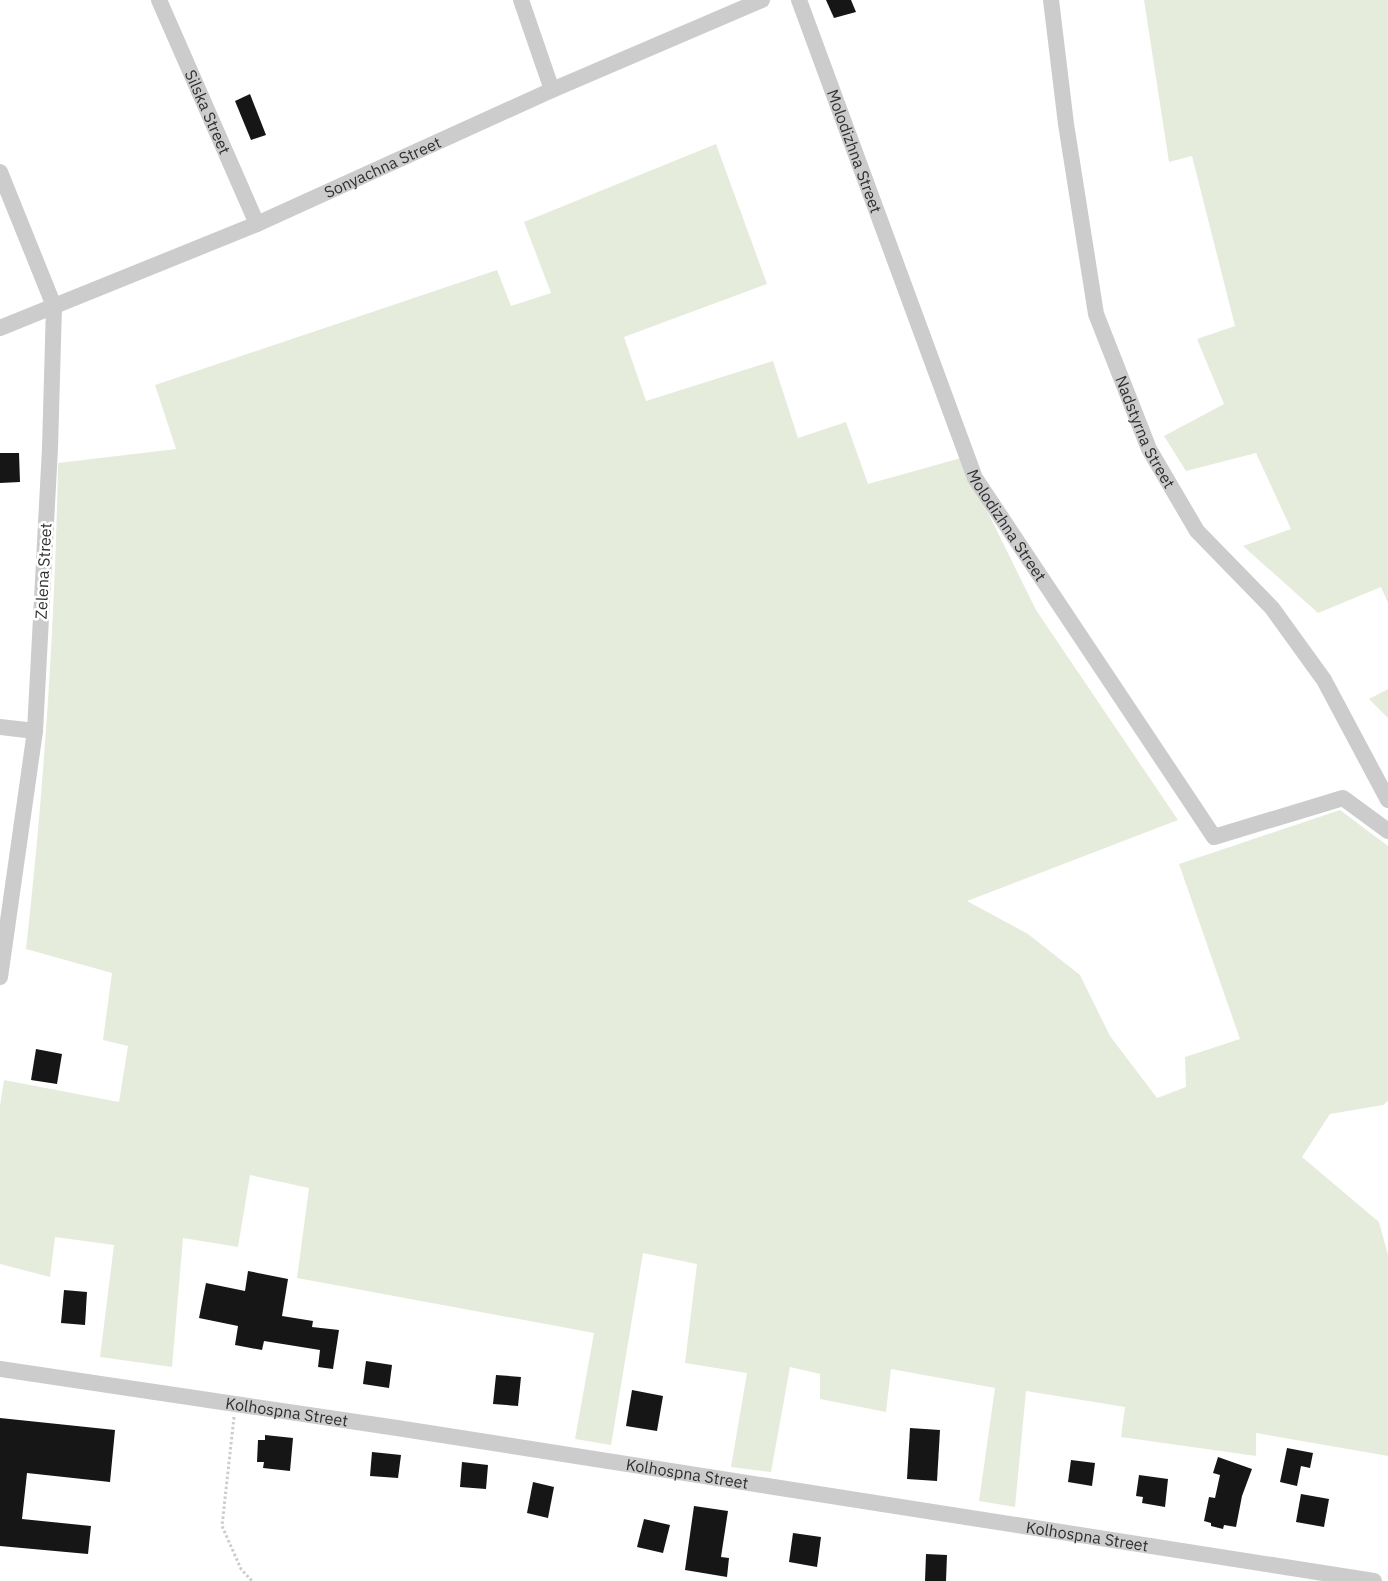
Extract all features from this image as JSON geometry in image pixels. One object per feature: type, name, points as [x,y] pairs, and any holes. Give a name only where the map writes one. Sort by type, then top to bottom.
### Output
[{"type":"street","name":"Silska Street","points":[[159,0],[257,224]]},
{"type":"street","points":[[521,0],[552,90]]},
{"type":"street","name":"Sonyachna Street","points":[[0,328],[257,224],[552,90],[762,0]]},
{"type":"street","name":"Molodizhna Street","points":[[799,0],[975,478],[1214,837],[1343,798],[1388,831]]},
{"type":"street","name":"Nadstyrna Street","points":[[1051,0],[1066,124],[1096,314],[1149,449],[1197,531],[1272,608],[1324,680],[1388,800]]},
{"type":"street","name":"Zelena Street","points":[[0,172],[54,306],[50,448],[35,731],[0,978]]},
{"type":"street","points":[[0,727],[35,731]]},
{"type":"street","name":"Kolhospna Street","points":[[0,1369],[1374,1581]]},
{"type":"path","points":[[235,1404],[222,1526],[241,1569],[252,1581]]},
{"type":"green space","points":[[1144,0],[1388,0],[1388,603],[1381,587],[1318,613],[1243,546],[1291,529],[1256,453],[1186,471],[1164,436],[1224,404],[1197,339],[1235,326],[1192,156],[1169,162]]},
{"type":"green space","points":[[716,144],[767,284],[624,337],[646,401],[773,361],[798,438],[846,422],[868,484],[961,458],[1036,610],[1178,820],[967,901],[1028,934],[1080,975],[1110,1036],[1157,1098],[1186,1087],[1185,1057],[1240,1039],[1179,864],[1340,810],[1388,846],[1388,1101],[1383,1105],[1330,1114],[1302,1157],[1379,1222],[1388,1255],[1388,1456],[1256,1433],[1256,1456],[1121,1437],[1125,1407],[1026,1391],[1015,1507],[979,1501],[995,1388],[891,1369],[886,1412],[820,1399],[820,1374],[790,1367],[771,1472],[731,1467],[747,1373],[685,1363],[697,1264],[643,1253],[611,1445],[575,1439],[594,1333],[297,1278],[309,1188],[250,1175],[238,1247],[183,1238],[172,1367],[100,1357],[114,1245],[55,1237],[50,1277],[0,1264],[0,1106],[4,1080],[119,1102],[128,1046],[103,1040],[112,973],[26,949],[48,706],[58,463],[176,449],[155,385],[497,270],[511,306],[551,293],[524,222]]},
{"type":"green space","points":[[1388,689],[1388,718],[1369,699]]},
{"type":"building","points":[[826,0],[851,0],[856,12],[834,18]]},
{"type":"building","points":[[250,94],[266,135],[251,140],[235,101]]},
{"type":"building","points":[[0,453],[19,453],[20,482],[0,483]]},
{"type":"building","points":[[36,1049],[62,1054],[57,1084],[31,1080]]},
{"type":"building","points":[[248,1271],[288,1279],[282,1316],[313,1321],[312,1327],[339,1330],[333,1369],[318,1367],[320,1350],[264,1341],[262,1350],[235,1345],[238,1326],[199,1318],[206,1283],[245,1291]]},
{"type":"building","points":[[64,1290],[87,1292],[85,1325],[61,1323]]},
{"type":"building","points":[[366,1361],[392,1365],[389,1388],[363,1384]]},
{"type":"building","points":[[496,1375],[521,1377],[518,1406],[493,1404]]},
{"type":"building","points":[[632,1390],[663,1396],[657,1431],[626,1426]]},
{"type":"building","points":[[0,1418],[115,1430],[110,1482],[27,1473],[22,1519],[91,1526],[88,1554],[0,1546]]},
{"type":"building","points":[[910,1428],[940,1430],[937,1481],[907,1479]]},
{"type":"building","points":[[265,1435],[293,1438],[290,1471],[263,1468],[264,1462],[257,1462],[258,1440],[265,1440]]},
{"type":"building","points":[[1287,1448],[1313,1453],[1310,1468],[1301,1466],[1297,1486],[1280,1482]]},
{"type":"building","points":[[372,1452],[401,1455],[398,1478],[370,1476]]},
{"type":"building","points":[[1218,1457],[1252,1469],[1242,1496],[1236,1527],[1224,1525],[1223,1529],[1211,1526],[1211,1523],[1204,1521],[1209,1497],[1215,1498],[1220,1475],[1213,1473]]},
{"type":"building","points":[[1071,1460],[1095,1463],[1092,1486],[1068,1482]]},
{"type":"building","points":[[462,1462],[488,1465],[486,1489],[460,1487]]},
{"type":"building","points":[[1139,1475],[1168,1479],[1165,1507],[1142,1503],[1143,1497],[1136,1496]]},
{"type":"building","points":[[533,1482],[554,1487],[548,1518],[527,1513]]},
{"type":"building","points":[[1301,1494],[1329,1499],[1324,1527],[1296,1522]]},
{"type":"building","points":[[694,1506],[728,1511],[721,1557],[729,1558],[727,1577],[685,1570]]},
{"type":"building","points":[[644,1519],[670,1525],[663,1553],[637,1547]]},
{"type":"building","points":[[793,1533],[821,1537],[817,1567],[789,1562]]},
{"type":"building","points":[[926,1554],[947,1555],[946,1581],[925,1581]]}]
